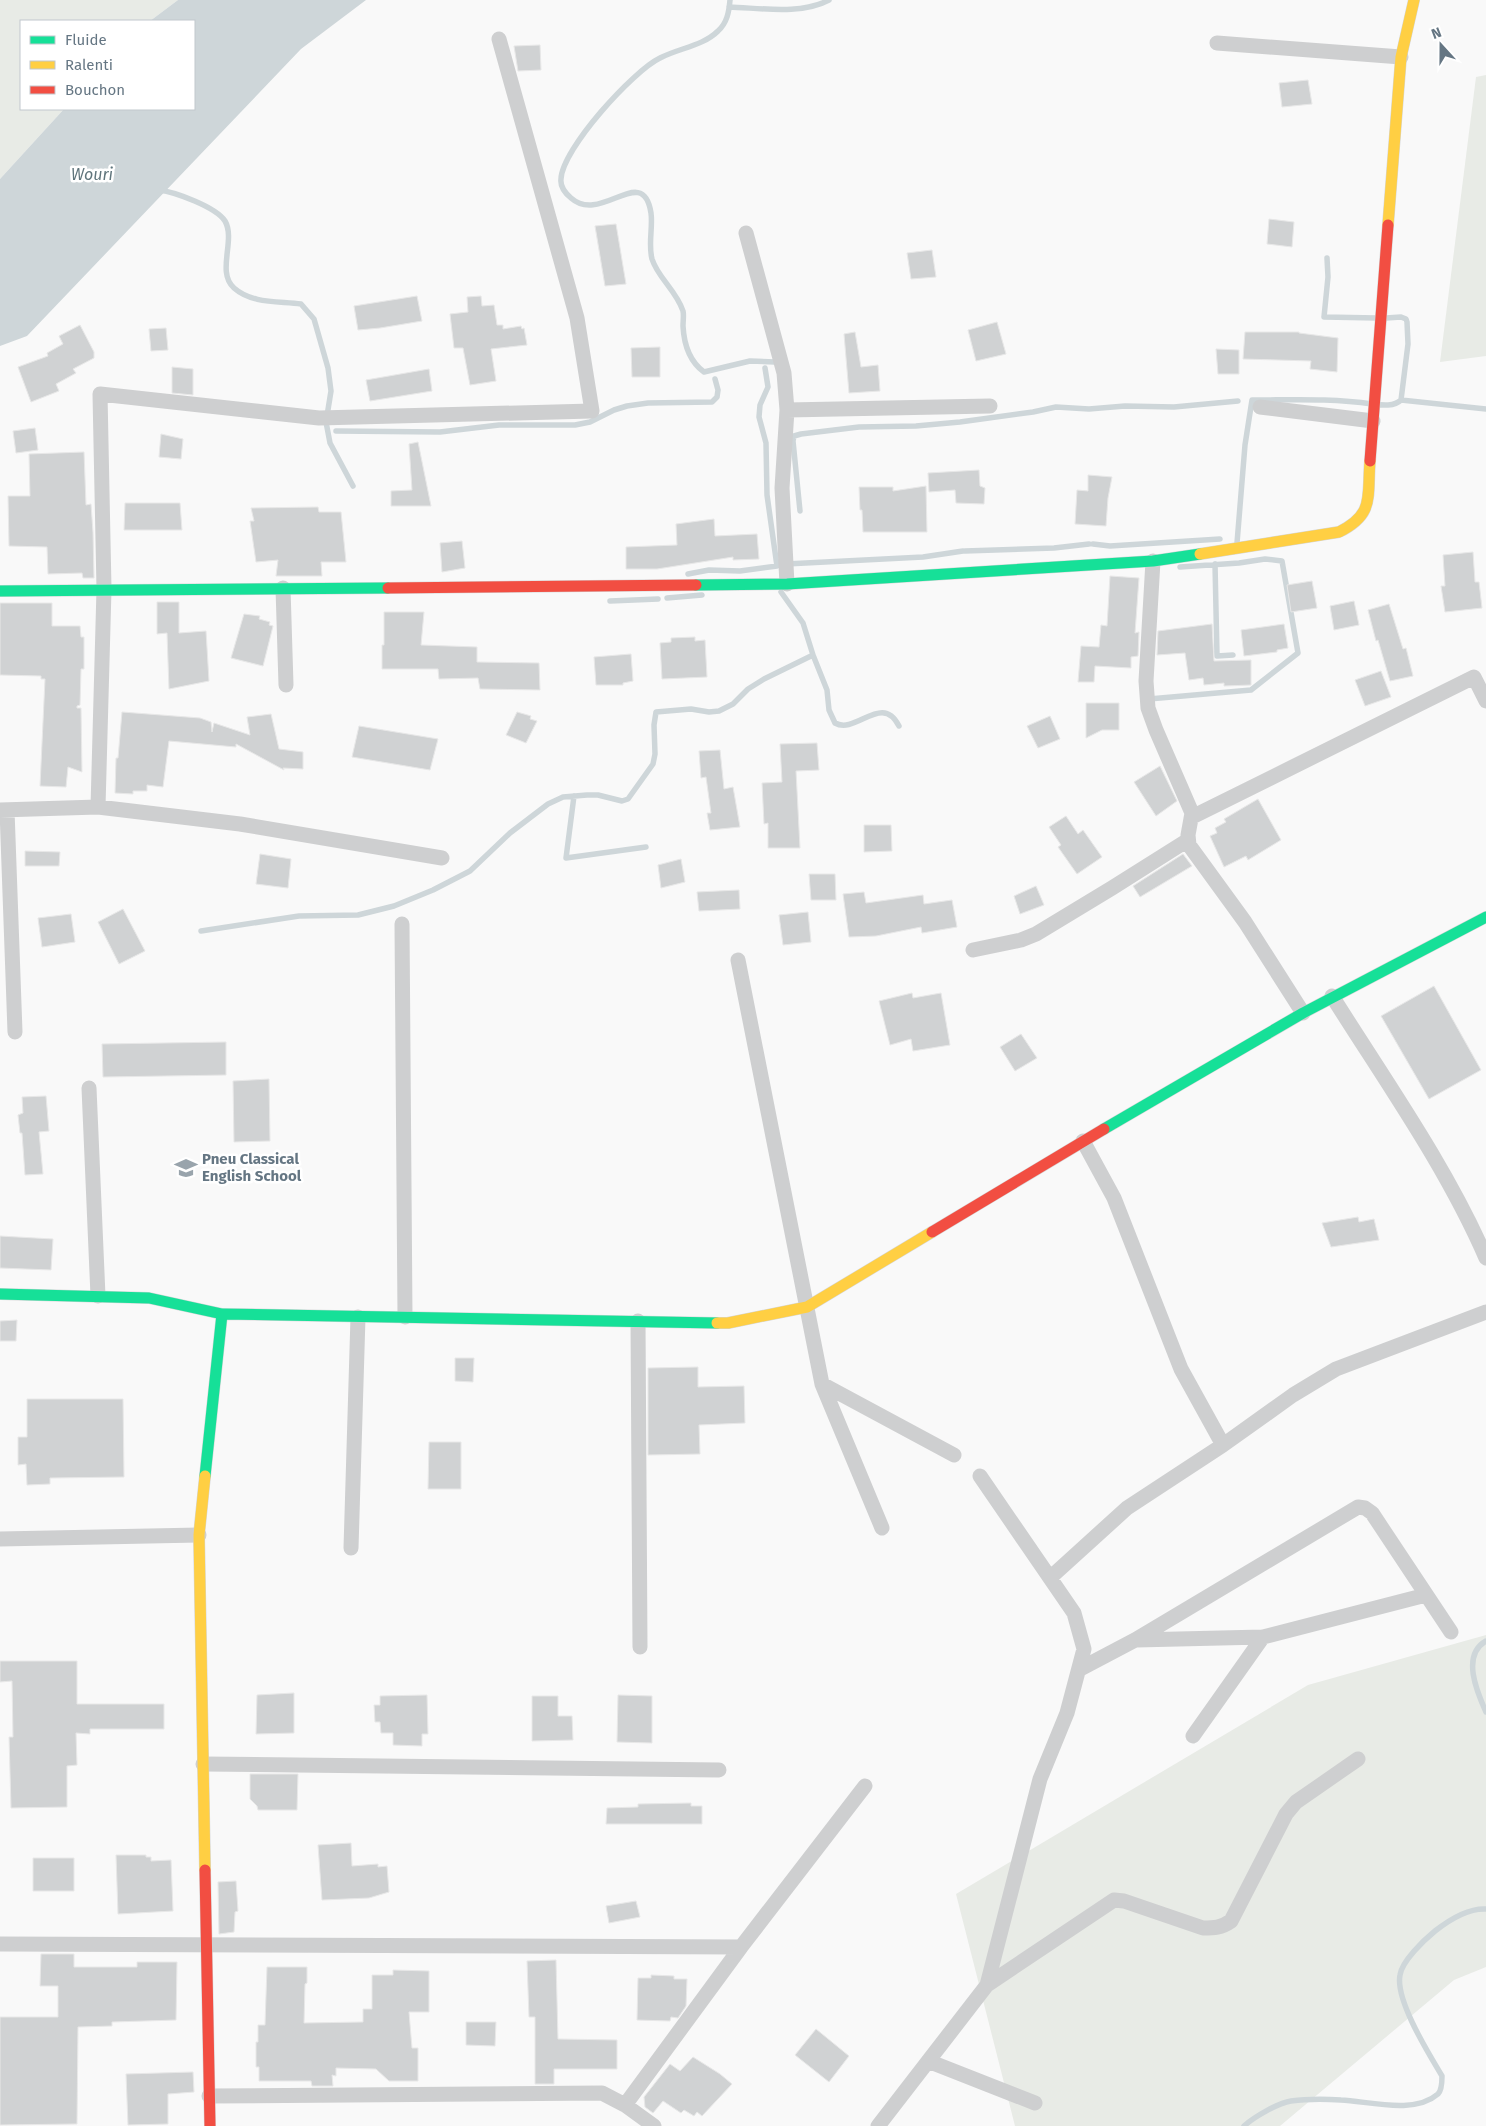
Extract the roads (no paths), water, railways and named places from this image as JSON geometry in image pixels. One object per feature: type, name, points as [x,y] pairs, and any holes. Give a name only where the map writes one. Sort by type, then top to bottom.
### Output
[{"type":"street","points":[[0,591],[787,584],[1153,561],[1339,532],[1355,524],[1366,510],[1401,57],[1414,0]]},
{"type":"street","points":[[98,807],[104,589],[100,394],[319,418],[592,412],[577,318],[499,39]]},
{"type":"street","points":[[1217,43],[1401,57]]},
{"type":"street","points":[[746,233],[784,373],[787,410],[782,488],[787,584]]},
{"type":"street","points":[[787,410],[990,406]]},
{"type":"street","points":[[1260,407],[1373,421]]},
{"type":"street","points":[[1153,561],[1146,681],[1148,708],[1191,807],[1192,817],[1188,840],[1189,845],[1245,922],[1303,1013]]},
{"type":"street","points":[[283,588],[286,684]]},
{"type":"street","points":[[1192,817],[1474,677],[1486,701]]},
{"type":"street","points":[[15,1032],[4,810],[98,807],[240,824],[442,858]]},
{"type":"street","points":[[973,950],[1021,940],[1036,934],[1188,840]]},
{"type":"street","points":[[0,1294],[149,1298],[222,1314],[728,1323],[807,1307],[1083,1141],[1332,996],[1486,917]]},
{"type":"street","points":[[402,924],[405,1317]]},
{"type":"street","points":[[738,960],[822,1384],[882,1528]]},
{"type":"street","points":[[1332,996],[1423,1140],[1471,1224],[1486,1258]]},
{"type":"street","points":[[88,1088],[98,1296]]},
{"type":"street","points":[[1083,1141],[1114,1198],[1181,1368],[1223,1445]]},
{"type":"street","points":[[1051,1577],[1127,1508],[1223,1445],[1294,1395],[1336,1369],[1486,1312]]},
{"type":"street","points":[[210,2126],[199,1535],[222,1314]]},
{"type":"street","points":[[351,1548],[358,1317]]},
{"type":"street","points":[[638,1321],[640,1647]]},
{"type":"street","points":[[822,1384],[954,1455]]},
{"type":"street","points":[[980,1476],[1074,1613],[1084,1649],[1067,1714],[1040,1779],[987,1985]]},
{"type":"street","points":[[1080,1669],[1135,1640],[1358,1507],[1365,1508],[1372,1513],[1451,1632]]},
{"type":"street","points":[[0,1540],[199,1535]]},
{"type":"street","points":[[1135,1640],[1263,1637],[1426,1595]]},
{"type":"street","points":[[1193,1736],[1263,1637]]},
{"type":"street","points":[[878,2126],[987,1985],[1114,1900],[1124,1901],[1203,1928],[1224,1926],[1231,1921],[1286,1814],[1296,1802],[1358,1759]]},
{"type":"street","points":[[203,1764],[719,1770]]},
{"type":"street","points":[[625,2105],[864,1786]]},
{"type":"street","points":[[0,1944],[742,1947]]},
{"type":"street","points":[[928,2061],[1035,2103]]},
{"type":"street","points":[[209,2096],[602,2093],[625,2105],[654,2126]]},
{"type":"water","name":"Wouri","points":[[178,0],[366,0],[301,49],[27,336],[0,346],[0,179],[63,110],[195,110],[195,20],[151,20]]},
{"type":"waterway","points":[[730,0],[725,21],[721,28],[712,36],[660,58],[633,78],[617,94],[573,149],[564,166],[561,182],[567,194],[583,204],[595,205],[630,193],[639,193],[646,199],[651,213],[650,248],[652,259],[658,272],[680,304],[683,313],[686,346],[691,358],[699,368],[704,372],[750,361],[775,362]]},
{"type":"waterway","points":[[729,7],[780,10],[806,8],[829,0]]},
{"type":"waterway","points":[[159,190],[185,197],[213,211],[225,221],[229,237],[227,273],[229,281],[234,288],[249,297],[257,299],[301,304],[314,319],[328,368],[331,391],[326,422],[330,443],[353,486]]},
{"type":"waterway","points":[[1327,258],[1328,277],[1324,317],[1377,318]]},
{"type":"waterway","points":[[1386,318],[1401,317],[1406,319],[1407,322],[1408,344],[1401,400]]},
{"type":"waterway","points":[[688,574],[709,570],[740,571],[777,566],[767,495],[766,443],[759,417],[760,405],[768,387],[765,368]]},
{"type":"waterway","points":[[336,431],[440,432],[499,425],[575,425],[590,422],[627,406],[648,403],[712,402],[717,397],[718,390],[715,379]]},
{"type":"waterway","points":[[1237,543],[1245,445],[1252,400],[1327,400],[1383,405],[1395,404],[1401,400],[1486,409]]},
{"type":"waterway","points":[[800,511],[793,441],[794,436],[801,434],[859,427],[916,426],[960,422],[1056,407],[1089,409],[1125,406],[1174,407],[1238,401]]},
{"type":"waterway","points":[[1093,544],[1110,546],[1220,539]]},
{"type":"waterway","points":[[965,551],[1054,548],[1089,544]]},
{"type":"waterway","points":[[786,564],[923,557],[963,551]]},
{"type":"waterway","points":[[1149,699],[1251,690],[1298,653],[1282,561],[1265,559],[1239,563],[1180,567]]},
{"type":"waterway","points":[[1215,564],[1217,656],[1233,655]]},
{"type":"waterway","points":[[781,592],[803,623],[827,690],[829,710],[835,723],[851,724],[877,713],[885,713],[892,717],[899,726]]},
{"type":"waterway","points":[[667,598],[702,595]]},
{"type":"waterway","points":[[610,601],[658,599]]},
{"type":"waterway","points":[[201,931],[299,916],[358,915],[394,906],[433,890],[470,871],[510,833],[548,804],[563,797],[587,795],[598,795],[622,801],[628,799],[653,764],[656,712],[691,709],[709,712],[719,711],[733,704],[748,689],[764,679],[813,655]]},
{"type":"waterway","points":[[574,796],[566,858],[646,847]]},
{"type":"waterway","points":[[1486,1641],[1478,1647],[1474,1655],[1473,1664],[1475,1684],[1486,1712]]},
{"type":"waterway","points":[[1244,2126],[1266,2111],[1291,2101],[1335,2100],[1404,2105],[1417,2104],[1438,2094],[1441,2088],[1442,2076],[1414,2027],[1403,1998],[1400,1975],[1409,1957],[1435,1931],[1452,1919],[1465,1913],[1472,1910],[1486,1909]]},
{"type":"place","name":"Pneu Classical English School","points":[[186,1168]]}]
